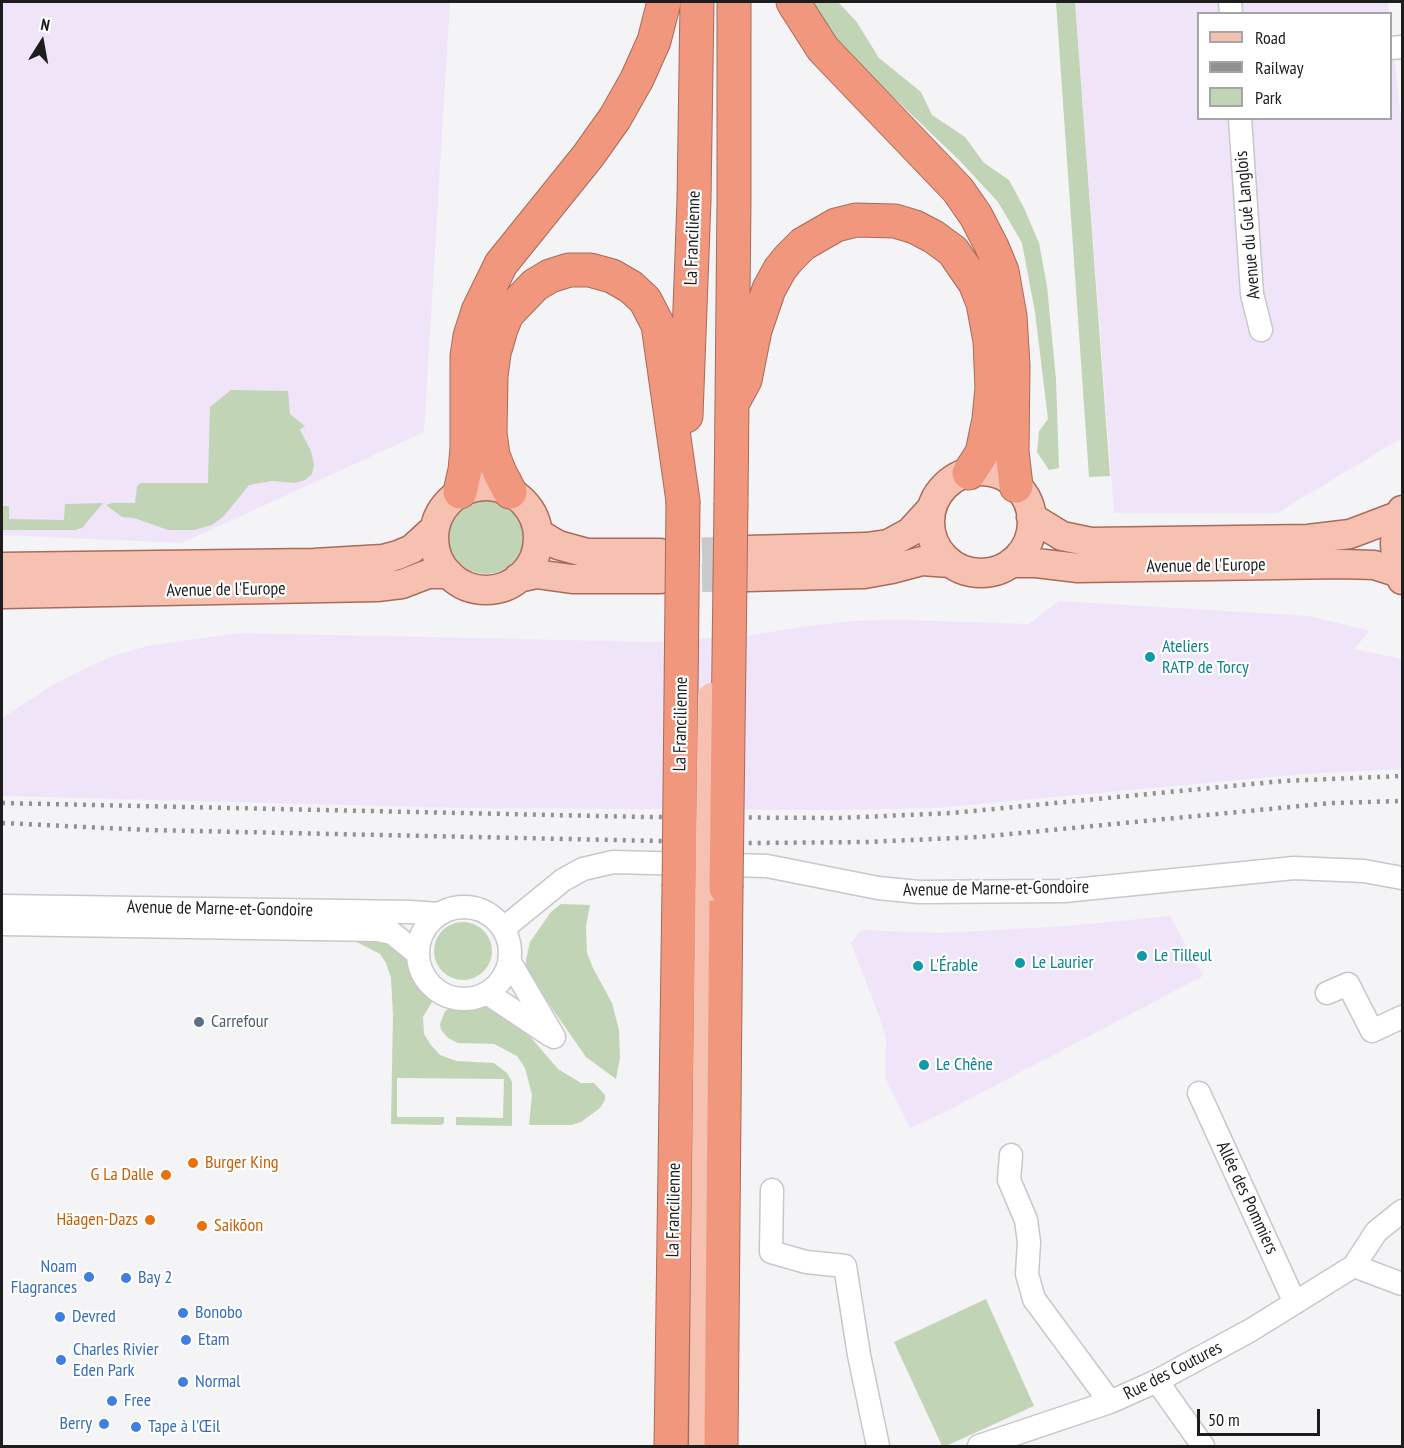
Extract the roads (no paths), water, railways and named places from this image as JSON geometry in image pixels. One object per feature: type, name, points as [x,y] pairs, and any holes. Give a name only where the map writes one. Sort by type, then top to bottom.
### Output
[{"type":"highway","points":[[460,492],[467,448],[467,356],[470,336],[478,311],[501,264],[588,156],[615,118],[637,79],[654,41],[664,2]]},
{"type":"highway","name":"La Francilienne","points":[[697,2],[694,200],[683,501],[704,887],[721,1446]]},
{"type":"highway","name":"La Francilienne","points":[[671,1446],[704,887],[723,502],[732,404],[734,2]]},
{"type":"highway","points":[[793,2],[823,49],[958,190],[993,247],[1002,271],[1010,316],[1013,365],[1012,451],[1016,486]]},
{"type":"highway","points":[[732,404],[745,380],[755,330],[765,298],[780,269],[789,258],[810,239],[836,225],[856,220],[895,221],[915,227],[934,237],[952,251],[975,283],[982,303],[991,352],[991,399],[982,453],[969,472]]},
{"type":"highway","points":[[510,492],[500,473],[490,433],[491,376],[494,353],[501,329],[507,314],[535,285],[550,276],[569,270],[590,270],[612,276],[631,287],[645,300],[658,326],[683,501]]},
{"type":"main road","points":[[723,502],[718,202],[723,29],[734,2]]},
{"type":"main road","points":[[969,472],[982,471],[1006,478],[1016,486],[1026,500],[1031,516],[1031,530],[1020,554],[1011,563]]},
{"type":"main road","name":"Avenue de l'Europe","points":[[969,472],[945,486],[931,509],[910,532],[888,544],[747,563],[864,574],[922,561],[950,563],[974,572],[1000,569],[1011,563],[1036,563],[1078,568],[1342,564],[1374,565],[1401,577]]},
{"type":"main road","points":[[435,528],[436,553],[449,574],[461,583],[490,590],[505,586],[527,569],[534,558],[538,533],[536,523],[526,505],[510,492],[498,487],[472,487],[460,492]]},
{"type":"main road","name":"Avenue de l'Europe","points":[[2,567],[314,563],[383,559],[412,549],[435,528],[441,511],[460,492]]},
{"type":"main road","points":[[931,509],[930,524],[933,539],[940,552],[950,563]]},
{"type":"main road","points":[[1401,513],[1395,544],[1401,577]]},
{"type":"main road","name":"Avenue de l'Europe","points":[[1031,516],[1062,536],[1091,542],[1308,539],[1350,534],[1401,513]]},
{"type":"main road","points":[[518,578],[536,574],[572,579],[660,566],[587,553],[558,545],[538,533]]},
{"type":"main road","name":"Avenue de l'Europe","points":[[2,594],[377,587],[402,584],[428,574],[449,574]]},
{"type":"main road","points":[[703,1446],[704,887]]},
{"type":"street","name":"Avenue du Gué Langlois","points":[[1240,120],[1252,294],[1261,330]]},
{"type":"street","name":"Avenue de Marne-et-Gondoire","points":[[504,928],[563,880],[583,869],[613,862],[767,866],[878,888],[939,892],[1064,891],[1294,868],[1364,871],[1402,878]]},
{"type":"street","name":"Avenue de Marne-et-Gondoire","points":[[2,906],[439,914]]},
{"type":"street","points":[[452,908],[474,908],[494,917],[504,928],[511,950],[510,962],[498,985],[487,993],[474,998],[446,995],[426,978],[420,967],[418,954],[420,939],[427,925],[439,914],[452,908]]},
{"type":"street","name":"Avenue de Marne-et-Gondoire","points":[[2,924],[377,930],[392,933],[418,954]]},
{"type":"street","points":[[487,993],[554,1038],[510,962]]},
{"type":"street","points":[[1327,993],[1348,984],[1372,1031],[1402,1017]]},
{"type":"street","name":"Allée des Pommiers","points":[[1199,1093],[1295,1302]]},
{"type":"street","points":[[1011,1155],[1009,1180],[1026,1220],[1029,1242],[1027,1274],[1034,1299],[1110,1402]]},
{"type":"street","points":[[772,1190],[771,1252],[806,1262],[845,1266],[859,1355],[878,1446]]},
{"type":"street","points":[[1402,1211],[1376,1232],[1353,1266],[1402,1284]]},
{"type":"street","name":"Rue des Coutures","points":[[980,1446],[1110,1402],[1157,1381],[1251,1330],[1353,1266]]},
{"type":"street","points":[[1157,1381],[1203,1446]]},
{"type":"tunnel","points":[[660,553],[747,550]]},
{"type":"tunnel","points":[[660,579],[747,577]]},
{"type":"railway","points":[[2,803],[644,817],[839,818],[952,813],[1283,781],[1402,776]]},
{"type":"railway","points":[[2,823],[148,830],[754,843],[867,842],[979,837],[1331,803],[1402,801]]},
{"type":"place","name":"Ateliers RATP de Torcy","points":[[1150,657]]},
{"type":"place","name":"Le Tilleul","points":[[1142,956]]},
{"type":"place","name":"Le Laurier","points":[[1020,963]]},
{"type":"place","name":"L'Érable","points":[[918,966]]},
{"type":"place","name":"Carrefour","points":[[199,1022]]},
{"type":"place","name":"Le Chêne","points":[[924,1065]]},
{"type":"place","name":"Burger King","points":[[193,1163]]},
{"type":"place","name":"G La Dalle","points":[[166,1175]]},
{"type":"place","name":"Häagen-Dazs","points":[[150,1220]]},
{"type":"place","name":"Saikōon","points":[[202,1226]]},
{"type":"place","name":"Noam Flagrances","points":[[89,1277]]},
{"type":"place","name":"Bay 2","points":[[126,1278]]},
{"type":"place","name":"Bonobo","points":[[183,1313]]},
{"type":"place","name":"Devred","points":[[60,1317]]},
{"type":"place","name":"Etam","points":[[186,1340]]},
{"type":"place","name":"Charles Rivier Eden Park","points":[[61,1360]]},
{"type":"place","name":"Normal","points":[[183,1382]]},
{"type":"place","name":"Free","points":[[112,1401]]},
{"type":"place","name":"Berry","points":[[104,1424]]},
{"type":"place","name":"Tape à l'Œil","points":[[136,1427]]}]
